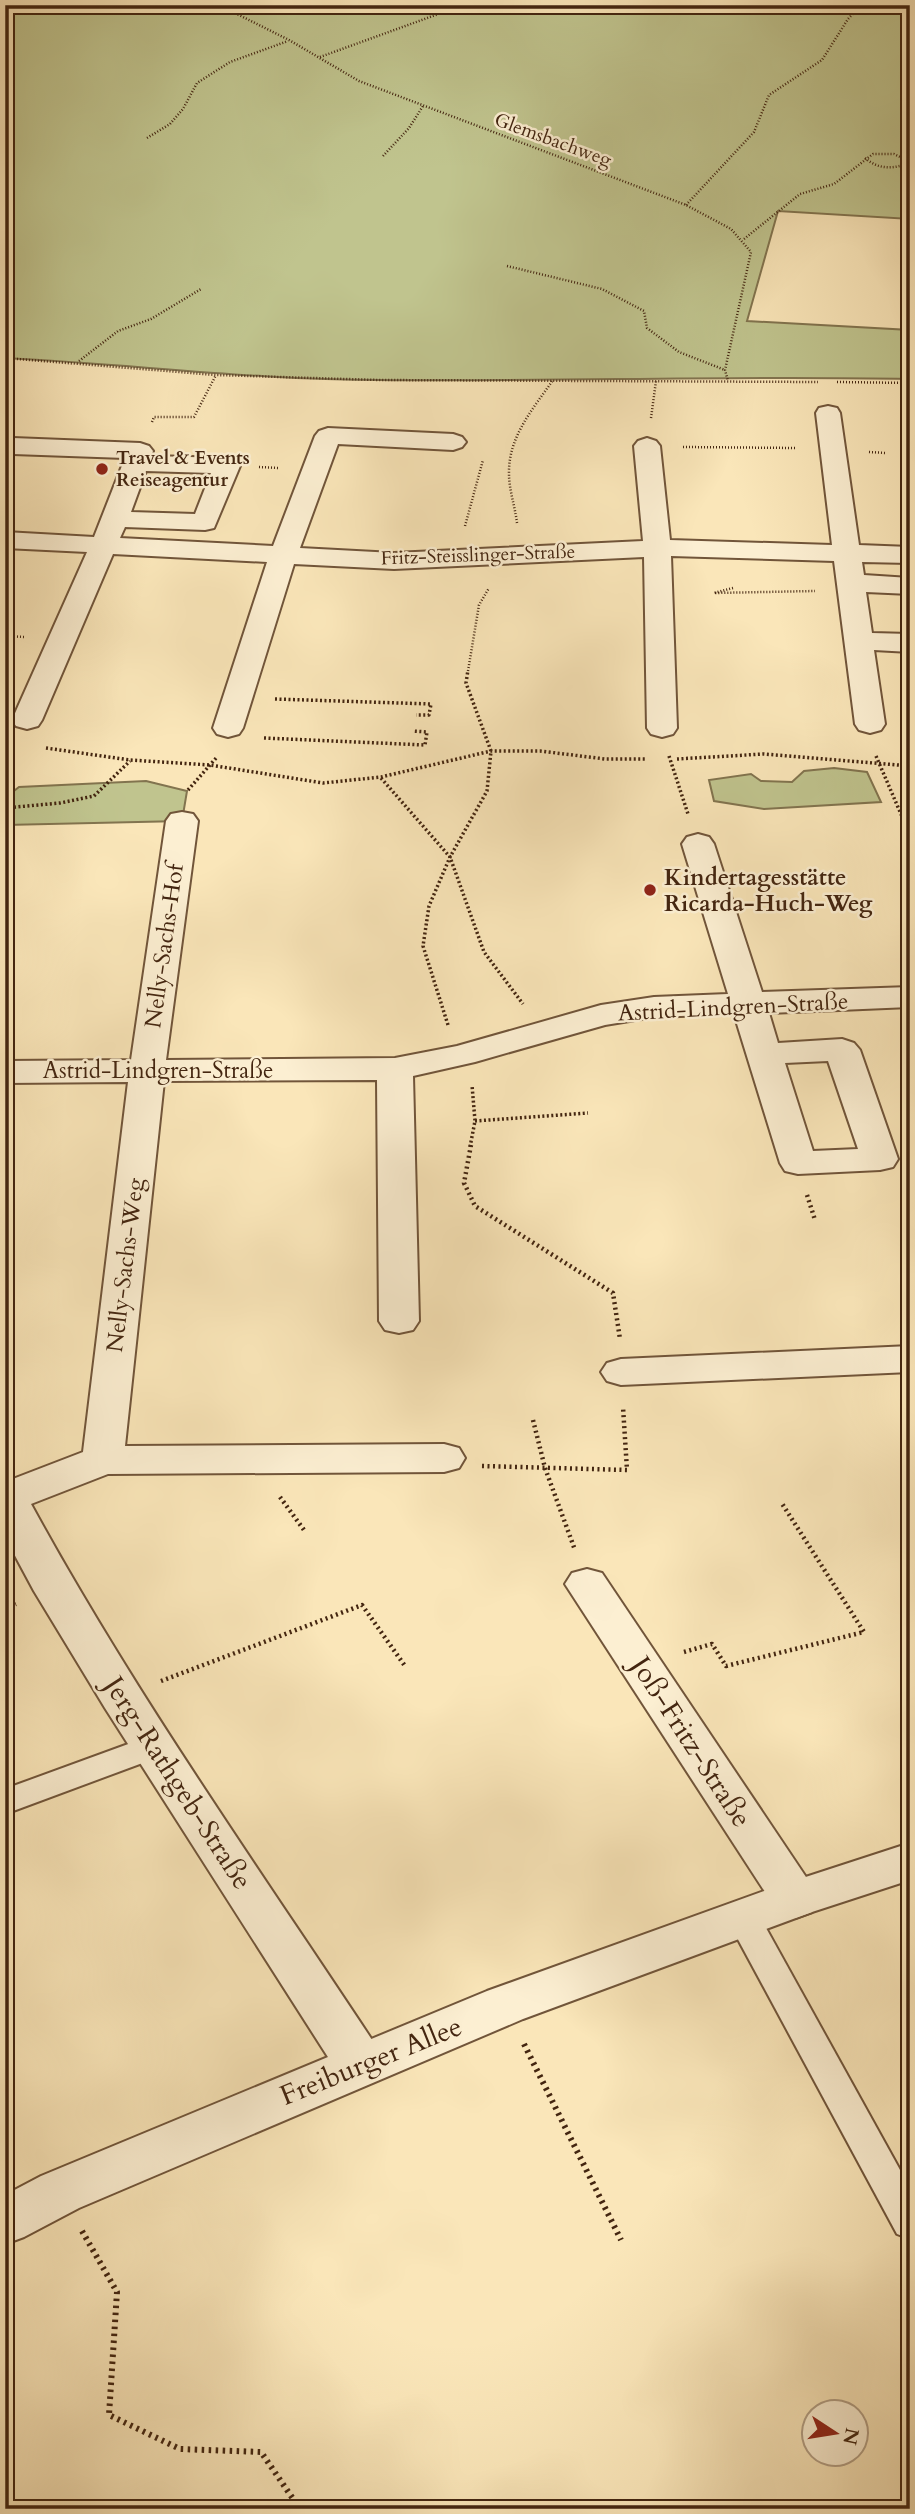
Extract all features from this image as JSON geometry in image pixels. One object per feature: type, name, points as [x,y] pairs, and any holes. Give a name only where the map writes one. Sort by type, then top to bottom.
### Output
[{"type":"street","points":[[828,413],[870,724]]},
{"type":"street","points":[[240,732],[237,697],[265,605],[328,436],[453,442]]},
{"type":"street","points":[[13,446],[227,466],[205,522],[110,531]]},
{"type":"street","points":[[647,446],[657,548],[662,728]]},
{"type":"street","points":[[27,720],[110,531],[139,457]]},
{"type":"street","name":"Fritz-Steisslinger-Straße","points":[[5,540],[110,531],[286,553],[394,561],[657,548],[910,555]]},
{"type":"street","points":[[853,587],[910,586]]},
{"type":"street","points":[[859,641],[910,643]]},
{"type":"street","name":"Nelly-Sachs-Hof","points":[[147,1070],[182,821]]},
{"type":"street","points":[[698,844],[764,1054]]},
{"type":"street","name":"Astrid-Lindgren-Straße","points":[[5,1072],[395,1069],[463,1055],[601,1015],[654,1007],[910,997]]},
{"type":"street","points":[[395,1069],[399,1321]]},
{"type":"street","name":"Nelly-Sachs-Weg","points":[[103,1460],[147,1070]]},
{"type":"street","points":[[621,1372],[910,1359]]},
{"type":"street","points":[[6,1497],[103,1460],[444,1458]]},
{"type":"street","name":"Jerg-Rathgeb-Straße","points":[[6,1497],[56,1591],[121,1696],[360,2064]]},
{"type":"street","name":"Joß-Fritz-Straße","points":[[587,1584],[795,1899]]},
{"type":"street","name":"Freiburger Allee","points":[[5,2221],[60,2192],[360,2064],[505,2006],[795,1899],[910,1861]]},
{"type":"lane","points":[[5,1801],[153,1747]]},
{"type":"lane","points":[[744,1919],[910,2223]]},
{"type":"path","name":"Glemsbachweg","points":[[219,5],[289,40],[359,81],[686,205],[730,227],[744,239]]},
{"type":"path","points":[[320,57],[463,5]]},
{"type":"path","points":[[686,205],[754,132],[769,95],[822,60],[848,19],[861,5]]},
{"type":"path","points":[[147,138],[170,124],[183,109],[197,83],[230,62],[289,40]]},
{"type":"path","points":[[383,156],[409,128],[423,106]]},
{"type":"path","points":[[5,358],[216,375],[379,380],[727,380],[725,370],[751,252],[744,239],[800,194],[834,184],[873,154],[894,154],[910,163]]},
{"type":"path","points":[[866,158],[880,167],[898,167],[910,163]]},
{"type":"path","points":[[508,267],[602,289],[617,296],[644,311],[647,328],[679,352],[725,370]]},
{"type":"path","points":[[78,362],[118,331],[151,319],[201,289]]},
{"type":"path","points":[[139,457],[154,417],[194,417],[216,375]]},
{"type":"path","points":[[444,1458],[476,1466],[627,1470],[618,1314],[613,1293],[475,1206],[464,1183],[475,1121],[475,1094],[463,1055],[442,1013],[423,946],[429,906],[450,857],[487,791],[491,751],[466,683],[479,605],[517,534],[517,508],[509,474],[513,438],[553,380]]},
{"type":"path","points":[[453,442],[486,443],[457,557]]},
{"type":"path","points":[[647,446],[797,448]]},
{"type":"path","points":[[227,466],[316,469]]},
{"type":"path","points":[[733,588],[714,593],[853,587]]},
{"type":"path","points":[[237,697],[431,705],[429,715],[416,715]]},
{"type":"path","points":[[240,732],[425,745],[427,732],[413,731]]},
{"type":"path","points":[[38,747],[130,760],[210,765],[323,783],[381,778],[491,751],[540,751],[605,759],[670,760],[764,754],[910,766]]},
{"type":"path","points":[[5,807],[60,803],[94,796],[130,760]]},
{"type":"path","points":[[670,760],[698,844]]},
{"type":"path","points":[[878,765],[910,835]]},
{"type":"path","points":[[381,778],[450,857],[484,951],[545,1032]]},
{"type":"path","points":[[475,1121],[588,1113]]},
{"type":"path","points":[[533,1420],[545,1468],[587,1584]]},
{"type":"path","points":[[712,1644],[726,1666],[864,1632],[780,1502]]},
{"type":"path","points":[[121,1696],[362,1605],[405,1666]]},
{"type":"path","points":[[505,2006],[621,2239]]},
{"type":"path","points":[[60,2192],[117,2292],[108,2415],[180,2449],[261,2452],[300,2509]]},
{"type":"green space","points":[[5,5],[910,5],[910,219],[778,211],[747,321],[910,330],[910,379],[333,379],[5,358]]},
{"type":"green space","points":[[834,768],[867,772],[881,802],[764,809],[714,801],[709,780],[751,774],[761,781],[792,782],[804,771]]},
{"type":"green space","points":[[146,781],[187,791],[182,821],[5,825],[5,798],[19,787]]},
{"type":"place","name":"Travel & Events Reiseagentur","points":[[102,469]]},
{"type":"place","name":"Kindertagesstätte Ricarda-Huch-Weg","points":[[650,890]]}]
